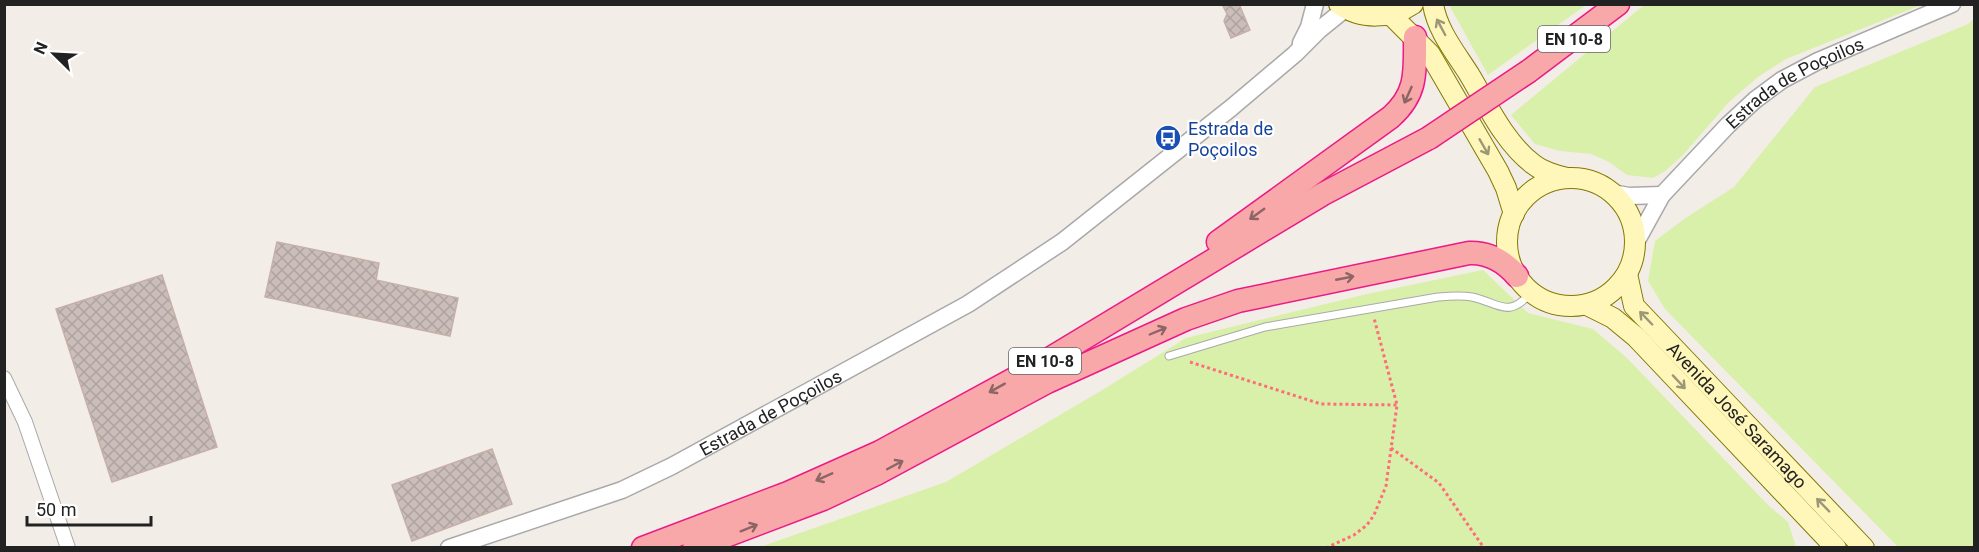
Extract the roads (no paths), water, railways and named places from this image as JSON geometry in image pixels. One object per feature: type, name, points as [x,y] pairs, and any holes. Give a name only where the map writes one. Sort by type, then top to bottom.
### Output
[{"type":"highway","name":"EN 10-8","points":[[694,548],[813,503],[876,474],[1318,213],[1529,71],[1618,4]]},
{"type":"highway","points":[[1042,374],[1156,287],[1391,117],[1403,106],[1411,91],[1415,76],[1415,37]]},
{"type":"highway","points":[[1042,374],[1238,301],[1469,253],[1500,260],[1524,284]]},
{"type":"highway","name":"EN 10-8","points":[[643,548],[788,493],[880,452],[1042,374]]},
{"type":"main road","name":"Estrada de Poçoilos","points":[[1342,7],[1360,15],[1376,16],[1391,15],[1413,4]]},
{"type":"main road","name":"Estrada de Poçoilos","points":[[1433,4],[1439,25],[1506,135],[1520,153],[1534,165],[1550,174],[1588,180],[1605,188],[1621,201],[1632,221],[1635,244],[1627,274],[1609,294],[1587,305]]},
{"type":"main road","points":[[1391,15],[1430,54],[1498,171],[1514,214]]},
{"type":"main road","points":[[1569,178],[1547,183],[1527,196],[1514,214],[1507,245],[1512,266],[1524,284],[1552,304],[1587,305]]},
{"type":"main road","name":"Avenida José Saramago","points":[[1627,274],[1634,306],[1864,548]]},
{"type":"main road","name":"Avenida José Saramago","points":[[1587,305],[1612,318],[1636,337],[1836,548]]},
{"type":"street","name":"Estrada de Poçoilos","points":[[1295,54],[1309,27],[1315,4]]},
{"type":"street","name":"Estrada de Poçoilos","points":[[1635,244],[1662,195],[1728,125],[1755,100],[1782,80],[1818,61],[1952,4]]},
{"type":"street","name":"Estrada de Poçoilos","points":[[449,548],[622,490],[662,471],[968,304],[1062,242],[1231,108],[1295,54],[1342,7]]},
{"type":"street","name":"Estrada de Poçoilos","points":[[1612,193],[1629,196],[1662,195]]},
{"type":"street","points":[[4,378],[25,422],[68,548]]},
{"type":"lane","points":[[1169,356],[1265,327],[1438,297],[1456,295],[1473,297],[1510,308],[1520,304],[1524,284]]},
{"type":"place","name":"Estrada de Poçoilos","points":[[1168,138]]}]
